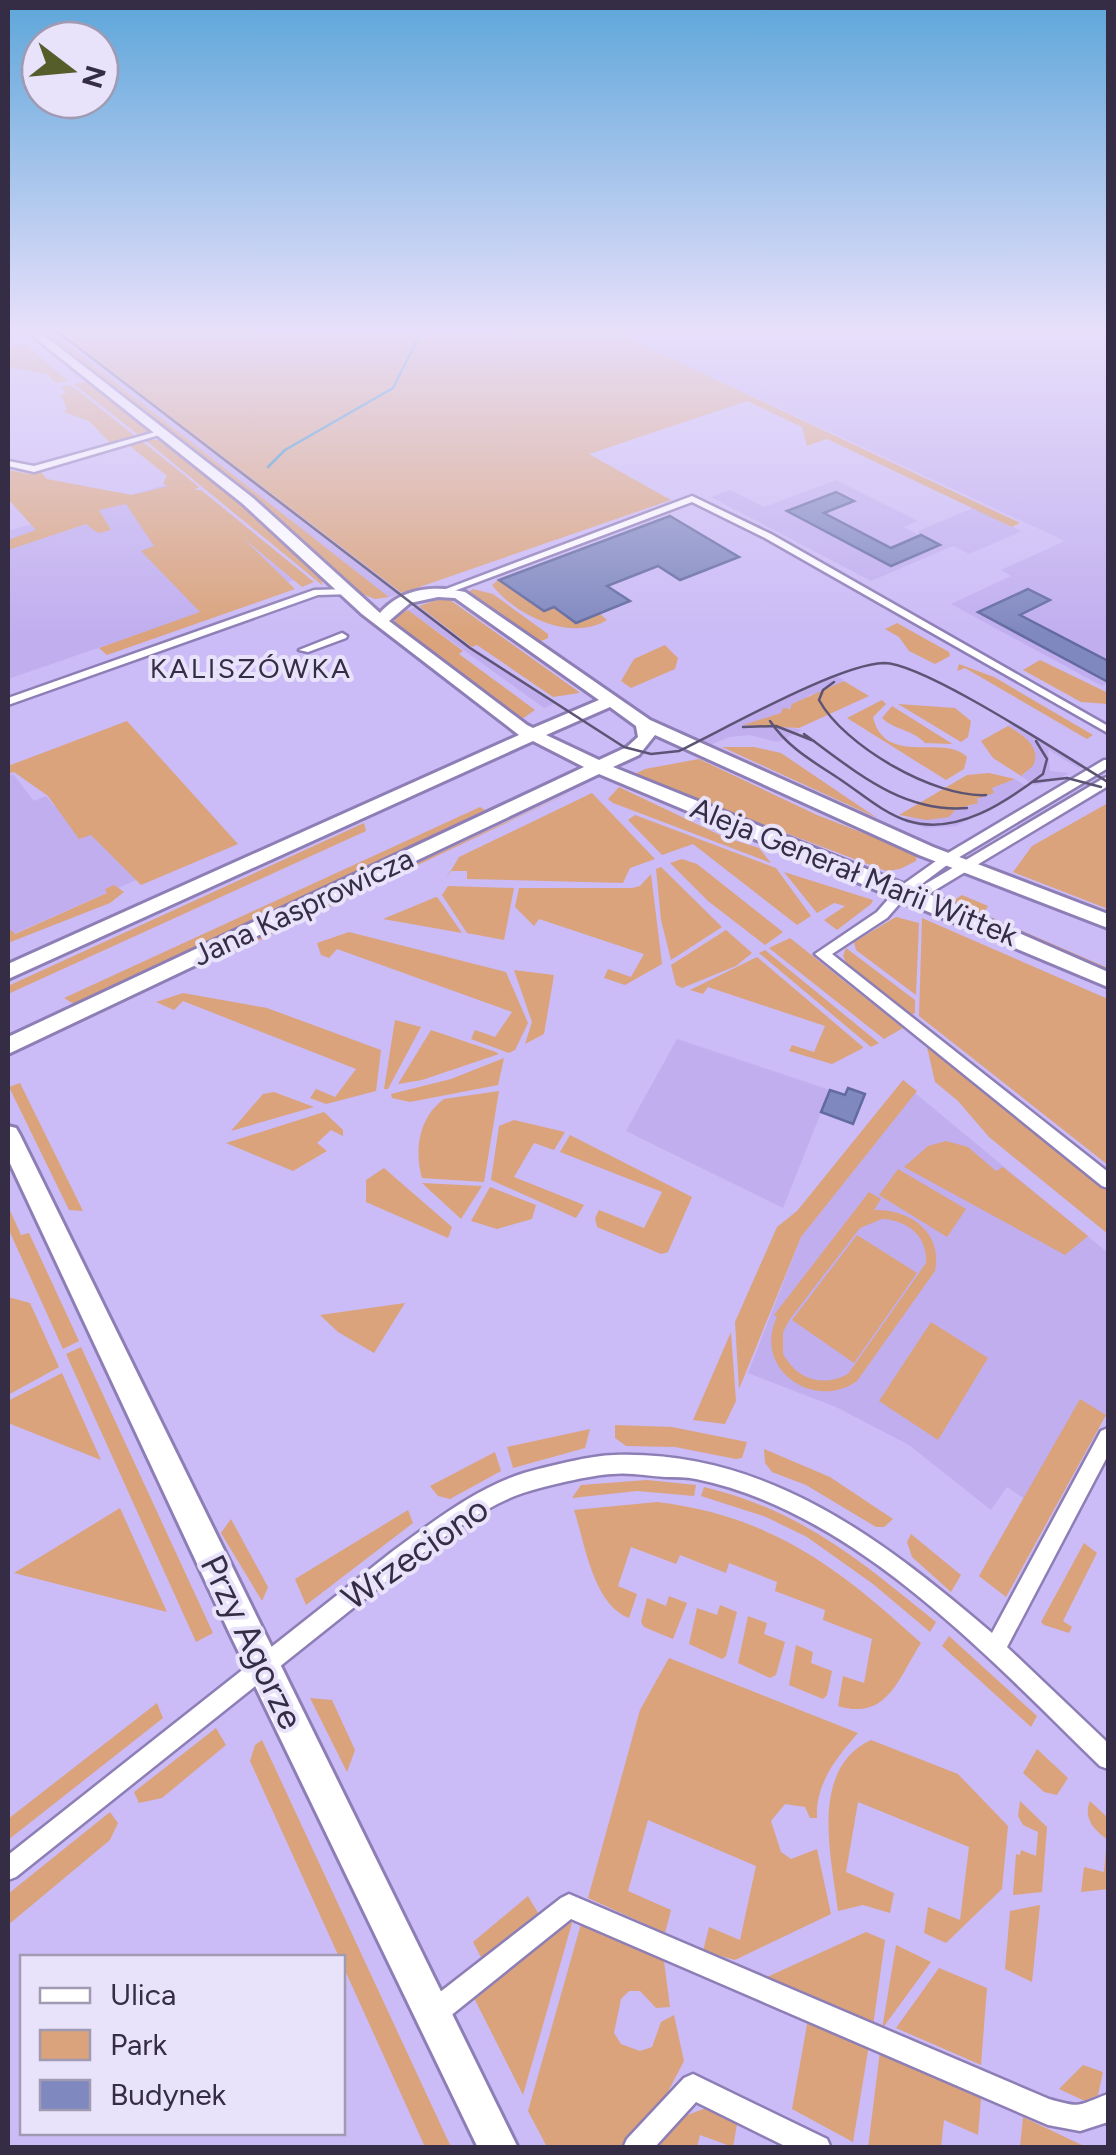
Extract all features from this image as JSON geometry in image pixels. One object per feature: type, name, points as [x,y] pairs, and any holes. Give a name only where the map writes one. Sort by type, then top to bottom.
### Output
[{"type":"street","points":[[8,464],[34,468],[160,433]]},
{"type":"street","name":"Aleja Generał Marii Wittek","points":[[163,433],[248,501],[381,622],[488,706],[532,735],[905,898],[1108,980]]},
{"type":"street","points":[[692,499],[1108,730]]},
{"type":"street","points":[[8,702],[322,590],[350,592],[374,602],[400,602],[444,592],[692,499],[711,505],[914,622]]},
{"type":"street","points":[[322,590],[330,576]]},
{"type":"street","name":"Aleja Generał Marii Wittek","points":[[444,592],[466,599],[644,724],[956,863],[1108,921]]},
{"type":"street","points":[[381,622],[400,602]]},
{"type":"street","points":[[304,650],[342,636]]},
{"type":"street","name":"Jana Kasprowicza","points":[[8,972],[609,702]]},
{"type":"street","points":[[471,764],[490,750],[498,734],[496,718],[488,706]]},
{"type":"street","name":"Jana Kasprowicza","points":[[8,1046],[640,746],[648,734],[644,724]]},
{"type":"street","points":[[1108,763],[822,954],[1108,1181]]},
{"type":"street","points":[[956,863],[1108,781]]},
{"type":"street","points":[[8,964],[42,957]]},
{"type":"street","name":"Przy Agorze","points":[[8,1135],[499,2148]]},
{"type":"street","points":[[995,1649],[1108,1437]]},
{"type":"street","name":"Wrzeciono","points":[[8,1868],[400,1558],[492,1498],[558,1474],[602,1465],[653,1463],[741,1482],[822,1514],[864,1542],[995,1649],[1108,1758]]},
{"type":"street","points":[[434,2012],[569,1906],[1048,2112],[1075,2120],[1092,2119],[1108,2107]]},
{"type":"street","points":[[636,2148],[693,2088],[818,2148]]},
{"type":"shaded area","points":[[179,433],[192,433],[402,593],[389,597]]},
{"type":"shaded area","points":[[832,433],[1108,433],[1108,683],[1102,686],[951,604],[1011,576],[1001,570],[1065,541]]},
{"type":"shaded area","points":[[836,480],[918,521],[904,527],[919,535],[918,531],[973,508],[1022,531],[969,554],[953,546],[871,581],[711,497],[730,490],[764,507]]},
{"type":"shaded area","points":[[175,482],[295,580],[8,679],[8,531]]},
{"type":"shaded area","points":[[419,606],[555,703],[544,708],[408,610]]},
{"type":"shaded area","points":[[835,675],[844,680],[833,689],[810,695],[781,713],[745,725],[776,724],[802,730],[778,742],[749,735],[707,746],[696,741]]},
{"type":"shaded area","points":[[1012,723],[1084,765],[1079,768],[1048,750],[1050,771],[1069,773],[1034,785],[1021,776],[1026,773],[1020,733],[1008,726]]},
{"type":"shaded area","points":[[13,774],[34,801],[46,796],[54,806],[62,804],[136,880],[11,935],[8,777]]},
{"type":"shaded area","points":[[1015,779],[1027,787],[956,826],[926,828],[894,818],[949,817],[955,809],[970,806],[991,788]]},
{"type":"shaded area","points":[[677,1039],[830,1090],[783,1208],[626,1131]]},
{"type":"shaded area","points":[[915,1093],[1108,1253],[1108,1409],[1050,1516],[1007,1487],[991,1510],[909,1445],[836,1407],[748,1373],[801,1237]]},
{"type":"green space","points":[[100,433],[130,433],[136,437],[110,443]]},
{"type":"green space","points":[[169,433],[179,433],[389,597],[375,599],[362,594],[268,511]]},
{"type":"green space","points":[[192,433],[653,433],[589,454],[671,500],[402,593]]},
{"type":"green space","points":[[803,433],[828,433],[1020,523],[1012,527],[827,439],[807,446]]},
{"type":"green space","points":[[145,440],[164,440],[280,535],[322,579],[322,585]]},
{"type":"green space","points":[[143,442],[199,487],[194,490],[201,490],[314,582],[302,587],[242,537],[295,589],[107,655],[99,648],[200,612],[141,551],[154,546],[126,504],[99,510],[111,530],[98,533],[86,524],[8,550],[8,540],[36,530],[8,499],[8,470],[29,474],[40,471],[47,479],[132,495],[169,486],[163,484],[167,476],[130,446]]},
{"type":"green space","points":[[498,580],[543,611],[554,607],[576,623],[600,614],[607,620],[577,628],[545,622],[502,596],[492,585]]},
{"type":"green space","points":[[473,589],[493,594],[548,634],[548,638],[537,643],[474,598],[469,592]]},
{"type":"green space","points":[[446,597],[579,693],[553,697],[477,645],[472,647],[419,606]]},
{"type":"green space","points":[[408,610],[463,651],[459,654],[535,710],[522,719],[395,625],[395,617]]},
{"type":"green space","points":[[897,623],[950,656],[935,664],[909,651],[899,637],[885,629]]},
{"type":"green space","points":[[665,645],[678,658],[675,669],[631,688],[621,681],[634,659]]},
{"type":"green space","points":[[1040,660],[1108,693],[1108,704],[1081,702],[1023,670]]},
{"type":"green space","points":[[959,664],[994,677],[1093,735],[1087,739],[965,668],[957,671]]},
{"type":"green space","points":[[844,681],[869,696],[799,728],[743,725],[781,713],[783,708],[790,709],[792,704]]},
{"type":"green space","points":[[882,700],[886,704],[873,717],[890,741],[902,746],[957,750],[967,757],[964,769],[946,780],[847,718]]},
{"type":"green space","points":[[898,704],[955,708],[971,721],[968,737],[961,742]]},
{"type":"green space","points":[[892,706],[952,744],[925,743],[887,722],[882,718]]},
{"type":"green space","points":[[127,721],[238,844],[141,885],[91,835],[79,839],[48,796],[14,772],[8,774],[8,766]]},
{"type":"green space","points":[[1008,726],[1025,738],[1035,753],[1033,766],[1021,776],[993,758],[981,741]]},
{"type":"green space","points":[[722,747],[754,747],[781,753],[877,818]]},
{"type":"green space","points":[[699,759],[817,815],[917,854],[916,861],[886,871],[633,775],[645,769]]},
{"type":"green space","points":[[989,773],[1015,779],[992,788],[994,793],[977,799],[978,803],[956,809],[949,817],[927,820],[899,815],[967,775]]},
{"type":"green space","points":[[584,786],[243,948],[191,970],[213,958]]},
{"type":"green space","points":[[619,787],[724,837],[759,848],[771,863],[613,803],[608,799]]},
{"type":"green space","points":[[592,793],[655,859],[630,868],[623,883],[467,879],[467,871],[451,871],[459,857]]},
{"type":"green space","points":[[1108,803],[1108,909],[1013,872],[1032,846]]},
{"type":"green space","points":[[480,807],[485,810],[77,1006],[64,998]]},
{"type":"green space","points":[[635,815],[776,868],[811,916],[797,925],[693,844],[662,855],[628,820]]},
{"type":"green space","points":[[364,823],[366,831],[8,994],[8,986]]},
{"type":"green space","points":[[682,859],[697,864],[783,932],[765,945],[708,901],[670,863]]},
{"type":"green space","points":[[661,867],[722,927],[671,960],[661,920],[656,869]]},
{"type":"green space","points":[[784,872],[873,900],[837,930],[824,920],[845,906],[834,903],[817,913]]},
{"type":"green space","points":[[651,874],[662,964],[625,985],[604,978],[608,969],[631,977],[644,954],[539,919],[534,926],[515,907],[519,888],[632,888],[640,886]]},
{"type":"green space","points":[[114,885],[124,892],[110,903],[8,943],[8,928],[15,934],[107,893],[105,889]]},
{"type":"green space","points":[[448,886],[514,888],[504,940],[467,933],[442,895]]},
{"type":"green space","points":[[962,895],[988,906],[983,914],[1108,968],[1108,972],[950,903]]},
{"type":"green space","points":[[436,897],[462,933],[383,919]]},
{"type":"green space","points":[[896,917],[919,923],[916,995],[856,950],[854,942]]},
{"type":"green space","points":[[922,918],[1108,999],[1108,1165],[919,1016]]},
{"type":"green space","points":[[726,930],[752,953],[736,966],[682,988],[676,985],[671,965]]},
{"type":"green space","points":[[349,932],[506,972],[528,1023],[515,1050],[509,1053],[471,1039],[475,1030],[495,1037],[512,1012],[337,949],[329,958],[321,955],[317,943]]},
{"type":"green space","points":[[790,938],[903,1028],[884,1039],[769,948]]},
{"type":"green space","points":[[846,948],[915,1000],[915,1013],[911,1015],[848,966],[843,956]]},
{"type":"green space","points":[[765,950],[879,1043],[871,1047],[759,953]]},
{"type":"green space","points":[[757,957],[863,1048],[832,1064],[789,1051],[792,1045],[814,1052],[825,1026],[708,987],[703,994],[690,990]]},
{"type":"green space","points":[[514,970],[554,975],[544,1034],[525,1044],[532,1022]]},
{"type":"green space","points":[[183,993],[267,1008],[381,1050],[376,1091],[326,1104],[310,1098],[316,1089],[335,1097],[356,1069],[183,1001],[174,1010],[156,1002]]},
{"type":"green space","points":[[395,1020],[421,1027],[388,1089],[384,1089]]},
{"type":"green space","points":[[431,1030],[496,1052],[499,1054],[398,1084]]},
{"type":"green space","points":[[927,1047],[1108,1191],[1108,1234],[989,1137],[958,1101],[935,1082]]},
{"type":"green space","points":[[504,1058],[498,1085],[410,1102],[392,1098],[391,1094],[451,1079]]},
{"type":"green space","points":[[903,1080],[917,1091],[801,1237],[739,1389],[735,1322],[777,1227],[797,1211]]},
{"type":"green space","points":[[20,1083],[83,1211],[69,1210],[9,1087]]},
{"type":"green space","points":[[499,1091],[484,1182],[422,1178],[421,1135],[436,1106],[444,1099]]},
{"type":"green space","points":[[274,1092],[314,1107],[231,1131],[263,1094]]},
{"type":"green space","points":[[324,1112],[343,1130],[343,1136],[331,1130],[317,1143],[327,1151],[293,1171],[226,1143]]},
{"type":"green space","points":[[514,1120],[565,1132],[554,1150],[534,1143],[514,1177],[584,1205],[576,1218],[491,1180],[499,1126]]},
{"type":"green space","points":[[570,1135],[692,1197],[668,1252],[661,1254],[597,1227],[595,1218],[599,1210],[644,1228],[662,1192],[560,1152]]},
{"type":"green space","points":[[946,1141],[968,1147],[996,1171],[1003,1167],[1088,1236],[1065,1255],[904,1167],[928,1146]]},
{"type":"green space","points":[[384,1168],[452,1227],[448,1238],[366,1202],[366,1180]]},
{"type":"green space","points":[[898,1169],[966,1209],[947,1237],[879,1195]]},
{"type":"green space","points":[[422,1183],[482,1186],[461,1219]]},
{"type":"green space","points":[[490,1187],[536,1205],[532,1219],[497,1229],[471,1221]]},
{"type":"green space","points":[[869,1192],[881,1199],[874,1210],[900,1214],[929,1234],[936,1257],[935,1271],[857,1381],[840,1389],[822,1391],[791,1380],[773,1353],[771,1336],[777,1317],[774,1315]],"holes":[[[882,1219],[900,1222],[914,1231],[920,1237],[926,1263],[848,1374],[829,1380],[811,1379],[795,1370],[783,1354],[783,1332],[860,1228]]]},
{"type":"green space","points":[[8,1206],[21,1235],[29,1233],[79,1341],[63,1349],[8,1228]]},
{"type":"green space","points":[[857,1235],[917,1273],[854,1363],[792,1320]]},
{"type":"green space","points":[[8,1297],[30,1303],[59,1367],[8,1395]]},
{"type":"green space","points":[[405,1303],[374,1353],[338,1332],[320,1315]]},
{"type":"green space","points":[[931,1322],[988,1358],[938,1440],[879,1401]]},
{"type":"green space","points":[[731,1332],[736,1401],[725,1424],[693,1420]]},
{"type":"green space","points":[[81,1347],[213,1633],[196,1642],[66,1354]]},
{"type":"green space","points":[[62,1373],[101,1460],[8,1423],[8,1401]]},
{"type":"green space","points":[[1080,1399],[1106,1415],[1006,1597],[979,1576]]},
{"type":"green space","points":[[615,1425],[672,1427],[747,1442],[742,1458],[736,1459],[675,1447],[626,1446],[615,1438]]},
{"type":"green space","points":[[590,1429],[585,1448],[513,1468],[507,1447]]},
{"type":"green space","points":[[764,1449],[830,1477],[893,1519],[884,1527],[876,1527],[806,1485],[772,1472],[765,1463]]},
{"type":"green space","points":[[495,1452],[501,1471],[450,1499],[438,1496],[430,1486]]},
{"type":"green space","points":[[647,1480],[696,1485],[694,1496],[637,1491],[572,1498],[581,1485]]},
{"type":"green space","points":[[704,1487],[771,1510],[828,1540],[936,1622],[930,1632],[873,1584],[807,1537],[766,1517],[701,1496]]},
{"type":"green space","points":[[657,1502],[735,1519],[769,1533],[832,1569],[921,1643],[898,1683],[880,1702],[868,1708],[838,1706],[843,1676],[864,1683],[872,1639],[823,1620],[825,1610],[775,1591],[777,1582],[729,1563],[726,1573],[680,1555],[676,1564],[631,1547],[618,1586],[637,1594],[629,1618],[617,1611],[592,1572],[574,1510]]},
{"type":"green space","points":[[120,1508],[167,1612],[14,1573]]},
{"type":"green space","points":[[408,1510],[413,1523],[306,1605],[295,1579]]},
{"type":"green space","points":[[231,1519],[268,1587],[262,1601],[221,1533]]},
{"type":"green space","points":[[911,1534],[961,1575],[951,1592],[912,1557],[907,1542]]},
{"type":"green space","points":[[1084,1543],[1097,1553],[1063,1621],[1072,1627],[1069,1633],[1041,1622]]},
{"type":"green space","points":[[669,1596],[687,1603],[673,1639],[644,1627],[641,1622],[647,1598],[666,1606]]},
{"type":"green space","points":[[720,1605],[737,1612],[722,1659],[689,1644],[697,1608],[717,1615]]},
{"type":"green space","points":[[748,1616],[767,1623],[764,1634],[785,1642],[776,1675],[770,1678],[738,1663]]},
{"type":"green space","points":[[949,1636],[1037,1716],[1031,1727],[942,1646]]},
{"type":"green space","points":[[796,1645],[813,1652],[811,1663],[832,1671],[823,1699],[789,1685]]},
{"type":"green space","points":[[669,1658],[858,1733],[824,1782],[817,1818],[810,1818],[805,1807],[785,1804],[771,1821],[781,1852],[791,1859],[817,1849],[831,1914],[735,1960],[703,1951],[709,1927],[740,1940],[756,1866],[648,1820],[628,1891],[671,1910],[665,1933],[588,1898],[640,1710]]},
{"type":"green space","points":[[310,1698],[332,1700],[355,1750],[347,1772]]},
{"type":"green space","points":[[157,1703],[163,1718],[8,1840],[8,1819]]},
{"type":"green space","points":[[216,1728],[226,1745],[162,1798],[139,1803],[134,1792]]},
{"type":"green space","points":[[262,1740],[451,2147],[425,2147],[345,1970],[345,1955],[338,1955],[250,1761],[255,1745]]},
{"type":"green space","points":[[871,1740],[958,1774],[1008,1826],[1002,1889],[946,1943],[924,1933],[928,1907],[960,1920],[969,1847],[858,1802],[846,1872],[894,1893],[890,1913],[863,1905],[838,1911],[829,1842],[831,1793],[838,1772],[851,1754]]},
{"type":"green space","points":[[1037,1749],[1068,1778],[1057,1795],[1044,1792],[1023,1773]]},
{"type":"green space","points":[[1020,1801],[1047,1827],[1042,1892],[1013,1895],[1016,1854],[1020,1855],[1021,1850],[1036,1856],[1038,1832],[1023,1825],[1018,1816]]},
{"type":"green space","points":[[1090,1801],[1108,1818],[1108,1889],[1081,1892],[1084,1867],[1104,1872],[1107,1839],[1091,1823]]},
{"type":"green space","points":[[110,1812],[118,1823],[110,1840],[8,1925],[8,1894]]},
{"type":"green space","points":[[528,1896],[538,1913],[483,1961],[473,1942]]},
{"type":"green space","points":[[1040,1905],[1032,1982],[1005,1969],[1010,1911]]},
{"type":"green space","points":[[567,1920],[572,1923],[523,2095],[472,1994]]},
{"type":"green space","points":[[581,1924],[664,1961],[670,2007],[656,2008],[640,1991],[629,1991],[621,1999],[614,2033],[621,2044],[640,2051],[652,2047],[661,2022],[674,2015],[684,2061],[659,2109],[624,2147],[547,2147],[528,2111]]},
{"type":"green space","points":[[866,1932],[885,1940],[873,2026],[767,1977]]},
{"type":"green space","points":[[896,1945],[931,1962],[882,2029]]},
{"type":"green space","points":[[939,1968],[987,1988],[981,2065],[896,2028]]},
{"type":"green space","points":[[808,2019],[869,2045],[853,2142],[792,2109]]},
{"type":"green space","points":[[880,2051],[981,2098],[978,2135],[944,2120],[941,2147],[868,2148]]},
{"type":"green space","points":[[1083,2065],[1103,2072],[1098,2095],[1085,2101],[1059,2089]]},
{"type":"green space","points":[[706,2108],[737,2124],[733,2147],[700,2135],[697,2147],[656,2147],[685,2116]]},
{"type":"green space","points":[[1023,2117],[1086,2147],[1020,2147]]},
{"type":"building","points":[[836,492],[854,501],[824,513],[891,548],[921,535],[940,545],[891,566],[787,511]]},
{"type":"building","points":[[670,516],[739,557],[680,580],[658,566],[607,586],[630,601],[576,623],[554,607],[544,611],[499,580]]},
{"type":"building","points":[[1028,589],[1050,600],[1020,615],[1108,661],[1108,682],[978,612]]},
{"type":"building","points":[[848,1088],[865,1094],[853,1124],[821,1112],[830,1090],[845,1095]]},
{"type":"waterway","points":[[268,467],[285,450],[315,433]]},
{"type":"tram line","points":[[189,433],[470,648],[624,747],[651,754],[679,751],[811,685],[884,663],[903,667],[961,694],[1108,782]]},
{"type":"tram line","points":[[834,682],[823,690],[819,700],[848,735],[869,751],[942,788],[986,795]]},
{"type":"tram line","points":[[770,721],[774,726]]},
{"type":"tram line","points":[[743,727],[774,726]]},
{"type":"tram line","points":[[774,726],[802,754],[873,803],[899,818],[926,824],[945,824],[980,814],[1043,774],[1047,759],[1036,741]]},
{"type":"tram line","points":[[774,726],[813,741]]},
{"type":"tram line","points":[[804,734],[813,741]]},
{"type":"tram line","points":[[813,741],[860,775],[900,796],[943,808],[967,808]]},
{"type":"tram line","points":[[1032,782],[1067,778],[1101,787]]},
{"type":"district","name":"KALISZÓWKA","points":[[251,668]]}]
